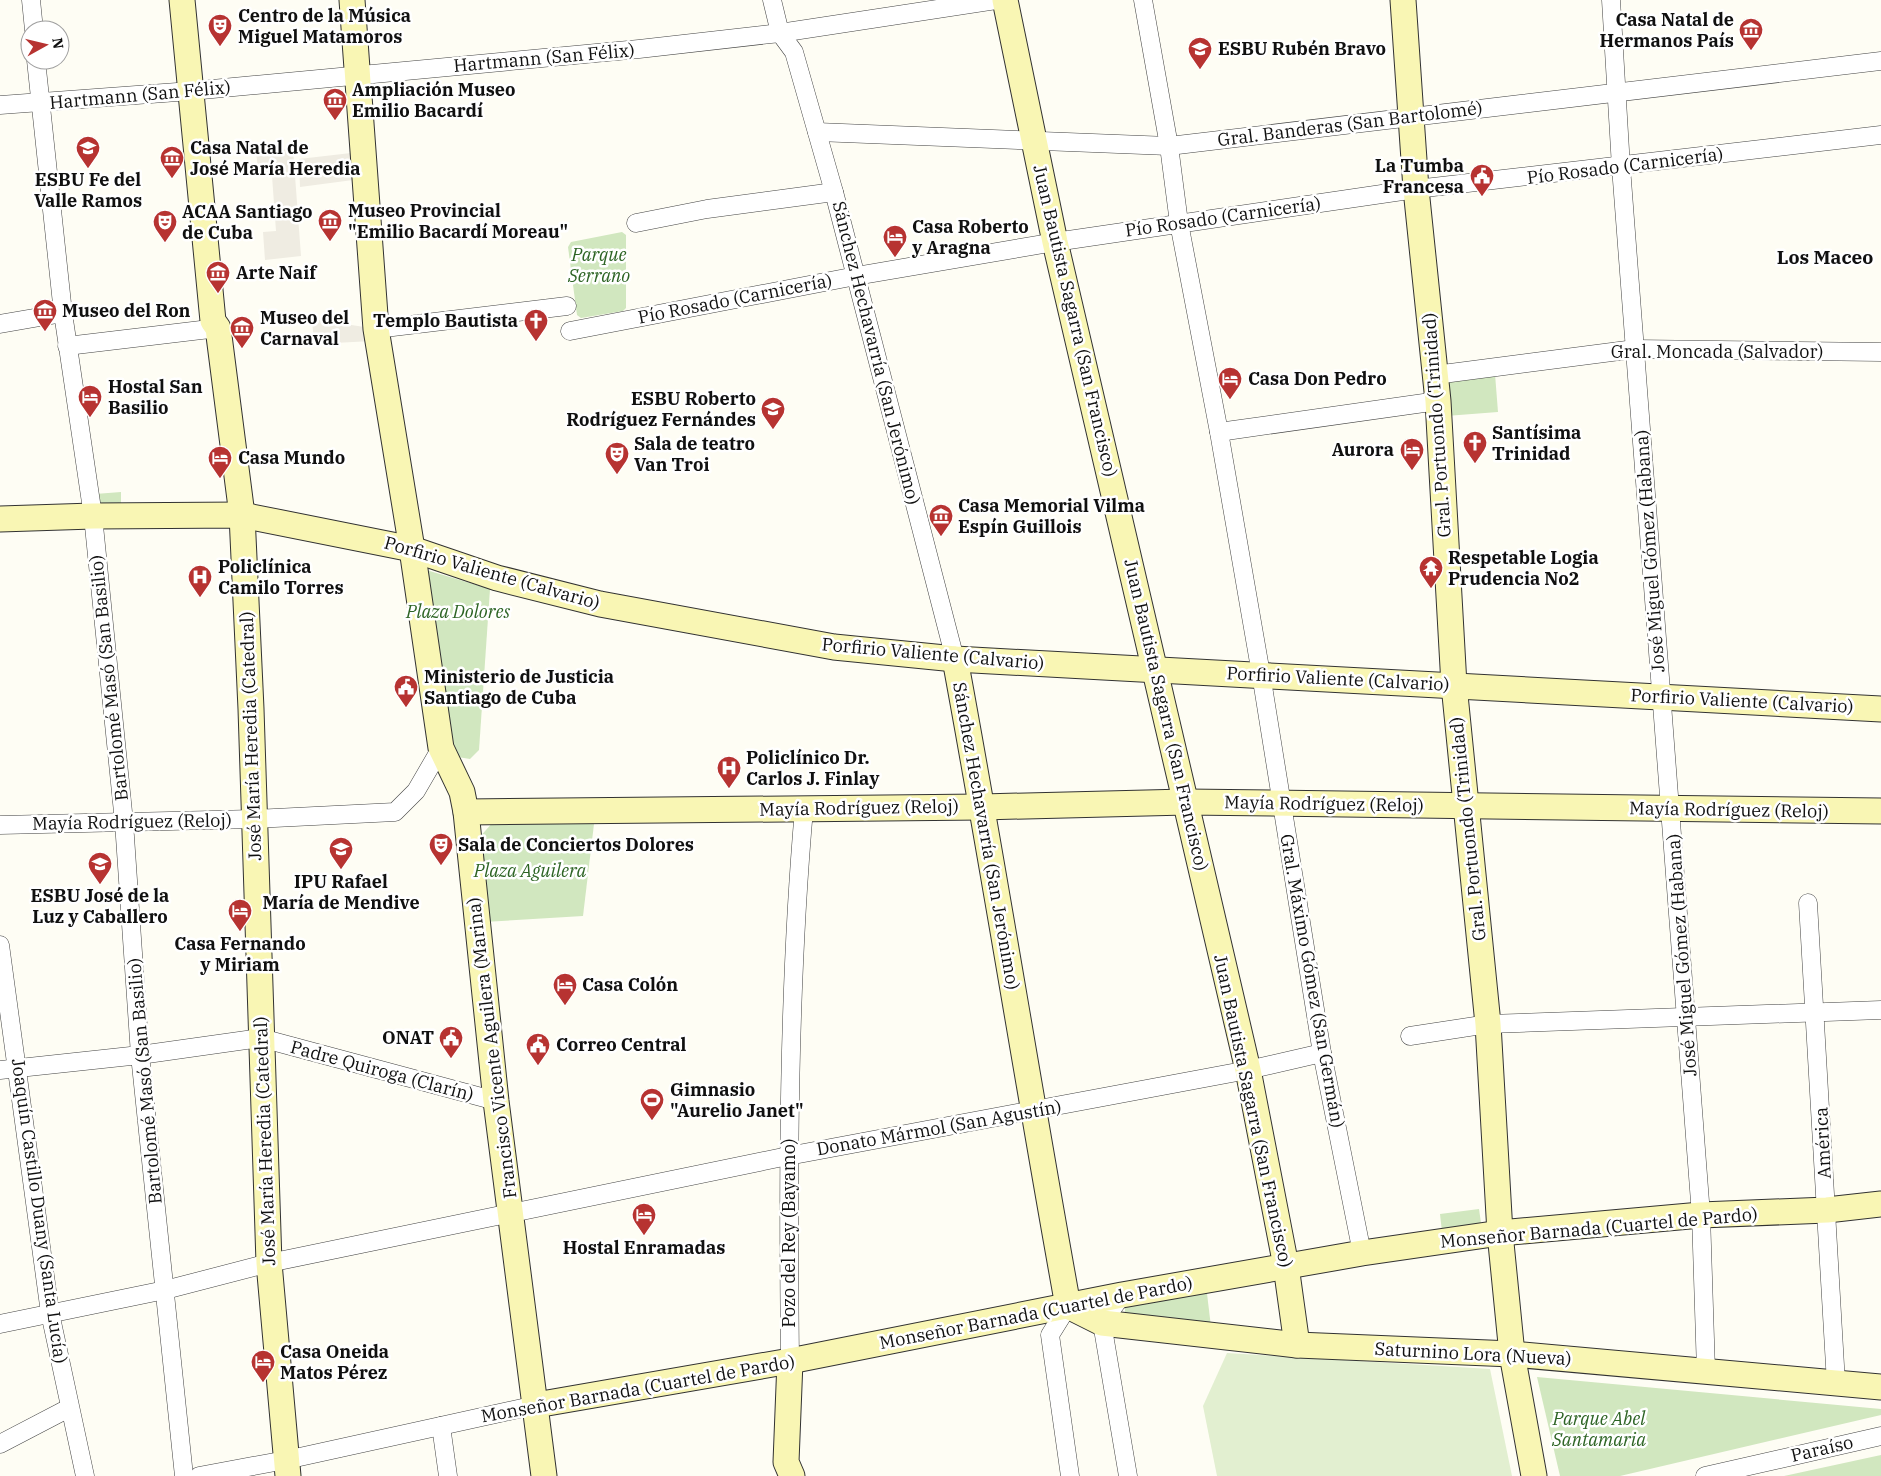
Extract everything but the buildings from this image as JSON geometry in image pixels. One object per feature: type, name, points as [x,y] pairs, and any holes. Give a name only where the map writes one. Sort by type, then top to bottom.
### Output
[{"type":"street","points":[[31,0],[33,20]]},
{"type":"street","name":"José María Heredia (Catedral)","points":[[182,0],[213,321],[218,328],[242,515],[269,1263],[287,1468]]},
{"type":"street","name":"Francisco Vicente Aguilera (Marina)","points":[[352,0],[376,329],[412,549],[441,748],[462,792],[466,812],[496,1101],[544,1476]]},
{"type":"street","name":"Sánchez Hechavarría (San Jerónimo)","points":[[772,0],[780,33],[794,52],[834,192],[955,659],[1068,1306]]},
{"type":"street","name":"Hartmann (San Félix)","points":[[0,105],[191,91],[639,49],[780,33],[996,0]]},
{"type":"street","name":"Juan Bautista Sagarra (San Francisco)","points":[[1005,0],[1055,242],[1248,1070],[1286,1266],[1297,1345]]},
{"type":"street","name":"Gral. Máximo Gómez (San Germán)","points":[[1143,0],[1169,146],[1179,223],[1219,432],[1262,674],[1322,1053],[1362,1253]]},
{"type":"street","name":"Gral. Portuondo (Trinidad)","points":[[1403,0],[1416,189],[1438,401],[1454,685],[1488,1024],[1500,1233],[1512,1354],[1534,1476]]},
{"type":"street","name":"José Miguel Gómez (Habana)","points":[[1612,0],[1621,167],[1702,1215],[1706,1371]]},
{"type":"street","name":"Gral. Banderas (San Bartolomé)","points":[[817,132],[1169,146],[1881,60]]},
{"type":"street","name":"Bartolomé Masó (San Basilio)","points":[[37,70],[67,346],[93,516],[124,822],[140,1056],[184,1476]]},
{"type":"street","name":"Pío Rosado (Carnicería)","points":[[570,331],[856,276],[1179,223],[1416,189],[1621,167],[1881,135]]},
{"type":"street","points":[[636,224],[707,210],[834,192]]},
{"type":"street","points":[[376,329],[567,306]]},
{"type":"street","points":[[0,324],[63,313]]},
{"type":"street","points":[[67,346],[218,328]]},
{"type":"street","name":"Gral. Moncada (Salvador)","points":[[1435,375],[1636,349],[1881,352]]},
{"type":"street","points":[[1219,432],[1438,401]]},
{"type":"street","name":"Porfirio Valiente (Calvario)","points":[[0,519],[242,515],[412,549],[497,578],[600,604],[834,647],[955,659],[1262,674],[1881,709]]},
{"type":"street","name":"Mayía Rodríguez (Reloj)","points":[[0,825],[254,819],[396,812],[416,791],[441,748]]},
{"type":"street","name":"Mayía Rodríguez (Reloj)","points":[[466,812],[982,807],[1186,802],[1881,811]]},
{"type":"street","name":"Pozo del Rey (Bayamo)","points":[[792,1476],[786,1462],[790,1361],[788,1156],[798,880],[804,809]]},
{"type":"street","name":"América","points":[[1808,903],[1816,1013],[1836,1383]]},
{"type":"street","name":"Joaquín Castillo Duany (Santa Lucía)","points":[[0,945],[50,1313],[84,1476]]},
{"type":"street","points":[[1410,1036],[1488,1024],[1881,1010]]},
{"type":"street","name":"Padre Quiroga (Clarín)","points":[[0,1070],[140,1056],[261,1038],[496,1101]]},
{"type":"street","name":"Donato Mármol (San Agustín)","points":[[0,1324],[165,1290],[269,1263],[511,1212],[788,1156],[1033,1112],[1248,1070],[1322,1053]]},
{"type":"street","name":"Monseñor Barnada (Cuartel de Pardo)","points":[[199,1476],[287,1468],[441,1426],[536,1405],[790,1361],[1122,1295],[1362,1253],[1500,1233],[1702,1215],[1827,1210],[1881,1204]]},
{"type":"street","points":[[1122,1295],[1102,1323],[1128,1476]]},
{"type":"street","points":[[1068,1306],[1050,1335],[1070,1476]]},
{"type":"street","name":"Saturnino Lora (Nueva)","points":[[1068,1306],[1102,1323],[1297,1345],[1512,1354],[1881,1387]]},
{"type":"street","points":[[0,1444],[69,1408]]},
{"type":"street","points":[[441,1426],[448,1476]]},
{"type":"street","name":"Paraíso","points":[[1705,1476],[1881,1436]]},
{"type":"green space","name":"Parque Serrano","points":[[622,232],[626,235],[626,308],[623,311],[581,318],[577,315],[568,247],[571,242]]},
{"type":"green space","points":[[1495,374],[1498,412],[1446,416],[1442,379]]},
{"type":"green space","points":[[121,492],[121,506],[96,507],[95,494]]},
{"type":"green space","name":"Plaza Dolores","points":[[423,569],[490,589],[479,750],[470,759],[458,757],[449,744]]},
{"type":"green space","name":"Plaza Aguilera","points":[[494,821],[594,824],[583,916],[484,922],[478,839]]},
{"type":"green space","points":[[1479,1209],[1481,1223],[1477,1227],[1442,1232],[1440,1214]]},
{"type":"green space","points":[[1206,1285],[1211,1327],[1129,1317],[1125,1312],[1125,1304]]},
{"type":"green space","points":[[1227,1353],[1490,1369],[1512,1476],[1217,1476],[1203,1406]]},
{"type":"green space","name":"Parque Abel Santamaria","points":[[1537,1377],[1881,1409],[1881,1415],[1620,1476],[1560,1476]]},
{"type":"green space","points":[[1881,1455],[1881,1476],[1784,1476]]},
{"type":"shaded area","points":[[293,149],[301,256],[265,260],[263,232],[276,231],[272,176],[259,177],[256,152]]},
{"type":"shaded area","points":[[351,153],[353,180],[300,187],[299,159]]},
{"type":"shaded area","points":[[312,319],[371,328],[373,341],[314,344]]},
{"type":"place","name":"Centro de la Música Miguel Matamoros","points":[[220,47]]},
{"type":"place","name":"Casa Natal de Hermanos País","points":[[1751,51]]},
{"type":"place","name":"ESBU Rubén Bravo","points":[[1200,70]]},
{"type":"place","name":"Ampliación Museo Emilio Bacardí","points":[[335,121]]},
{"type":"place","name":"ESBU Fe del Valle Ramos","points":[[88,169]]},
{"type":"place","name":"Casa Natal de José María Heredia","points":[[172,179]]},
{"type":"place","name":"La Tumba Francesa","points":[[1482,197]]},
{"type":"place","name":"Museo Provincial \"Emilio Bacardí Moreau\"","points":[[330,242]]},
{"type":"place","name":"ACAA Santiago de Cuba","points":[[165,243]]},
{"type":"place","name":"Casa Roberto y Aragna","points":[[895,258]]},
{"type":"place","name":"Arte Naif","points":[[218,294]]},
{"type":"place","name":"Museo del Ron","points":[[45,332]]},
{"type":"place","name":"Templo Bautista","points":[[536,342]]},
{"type":"place","name":"Museo del Carnaval","points":[[242,349]]},
{"type":"place","name":"Casa Don Pedro","points":[[1230,400]]},
{"type":"place","name":"Hostal San Basilio","points":[[90,418]]},
{"type":"place","name":"ESBU Roberto Rodríguez Fernándes","points":[[773,430]]},
{"type":"place","name":"Santísima Trinidad","points":[[1475,464]]},
{"type":"place","name":"Aurora","points":[[1412,471]]},
{"type":"place","name":"Sala de teatro Van Troi","points":[[617,475]]},
{"type":"place","name":"Casa Mundo","points":[[220,479]]},
{"type":"place","name":"Casa Memorial Vilma Espín Guillois","points":[[941,537]]},
{"type":"place","name":"Respetable Logia Prudencia No2","points":[[1431,589]]},
{"type":"place","name":"Policlínica Camilo Torres","points":[[200,598]]},
{"type":"place","name":"Ministerio de Justicia Santiago de Cuba","points":[[406,708]]},
{"type":"place","name":"Policlínico Dr. Carlos J. Finlay","points":[[729,789]]},
{"type":"place","name":"Sala de Conciertos Dolores","points":[[441,866]]},
{"type":"place","name":"IPU Rafael María de Mendive","points":[[341,870]]},
{"type":"place","name":"ESBU José de la Luz y Caballero","points":[[100,885]]},
{"type":"place","name":"Casa Fernando y Miriam","points":[[240,932]]},
{"type":"place","name":"Casa Colón","points":[[565,1006]]},
{"type":"place","name":"ONAT","points":[[451,1059]]},
{"type":"place","name":"Correo Central","points":[[538,1066]]},
{"type":"place","name":"Gimnasio \"Aurelio Janet\"","points":[[652,1121]]},
{"type":"place","name":"Hostal Enramadas","points":[[644,1236]]},
{"type":"place","name":"Casa Oneida Matos Pérez","points":[[263,1383]]},
{"type":"district","name":"Los Maceo","points":[[1825,257]]}]
